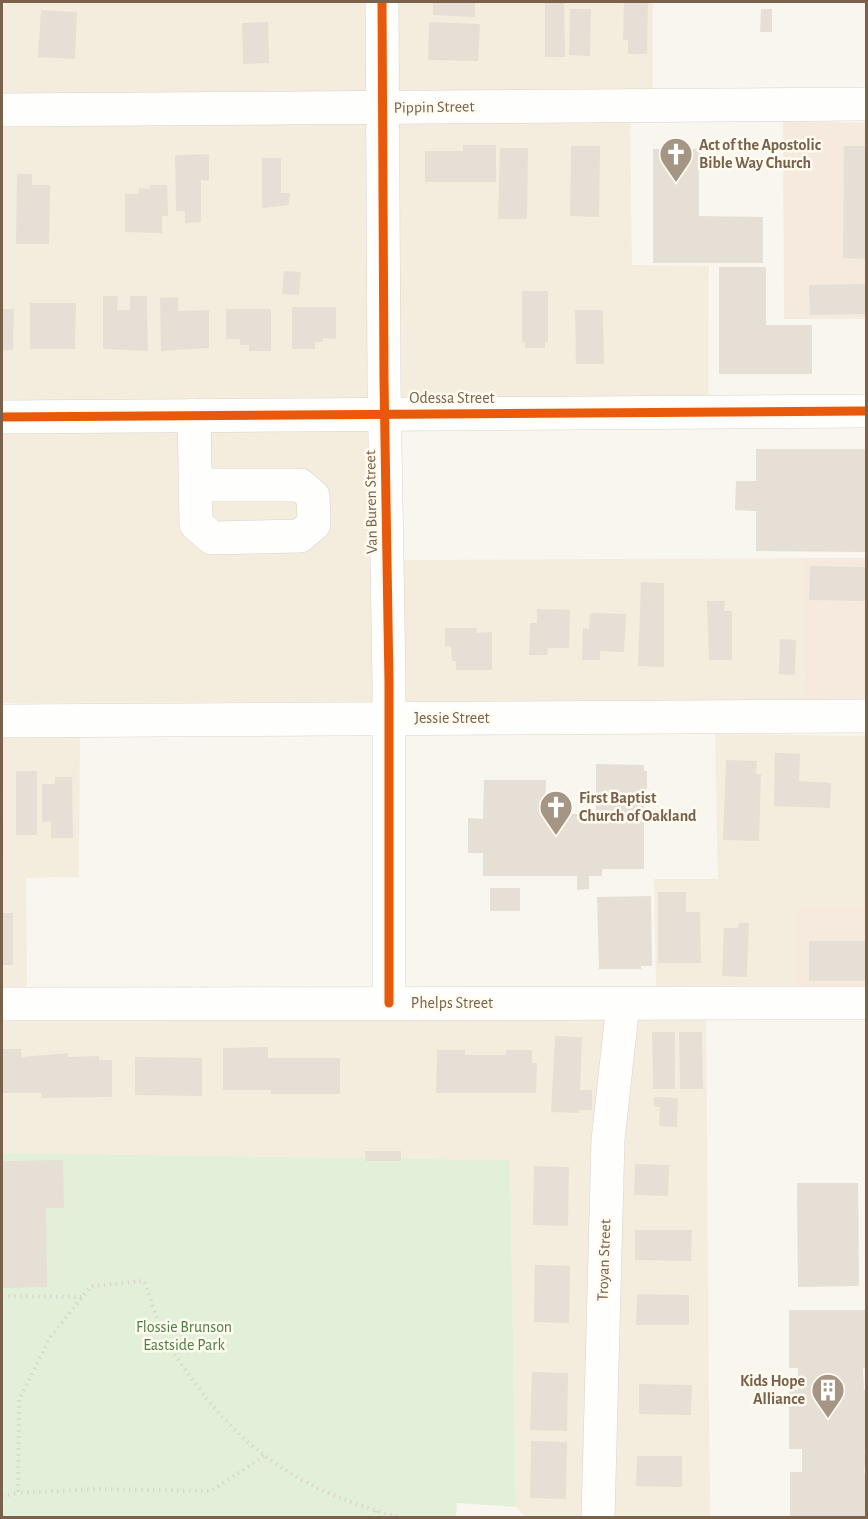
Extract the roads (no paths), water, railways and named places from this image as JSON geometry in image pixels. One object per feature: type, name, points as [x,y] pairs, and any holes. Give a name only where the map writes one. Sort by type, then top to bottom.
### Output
[{"type":"street","name":"Van Buren Street","points":[[382,2],[384,413],[389,719],[389,1003]]},
{"type":"street","name":"Pippin Street","points":[[2,110],[867,105]]},
{"type":"street","name":"Odessa Street","points":[[2,417],[867,411]]},
{"type":"street","points":[[194,415],[195,485]]},
{"type":"street","name":"Jessie Street","points":[[2,721],[867,716]]},
{"type":"street","name":"Phelps Street","points":[[2,1004],[867,1003]]},
{"type":"street","name":"Troyan Street","points":[[598,1518],[608,1140],[623,1004]]},
{"type":"place","name":"Act of the Apostolic Bible Way Church","points":[[676,183]]},
{"type":"place","name":"First Baptist Church of Oakland","points":[[556,836]]},
{"type":"place","name":"Kids Hope Alliance","points":[[828,1419]]},
{"type":"park label","name":"Flossie Brunson Eastside Park","points":[[184,1336]]}]
